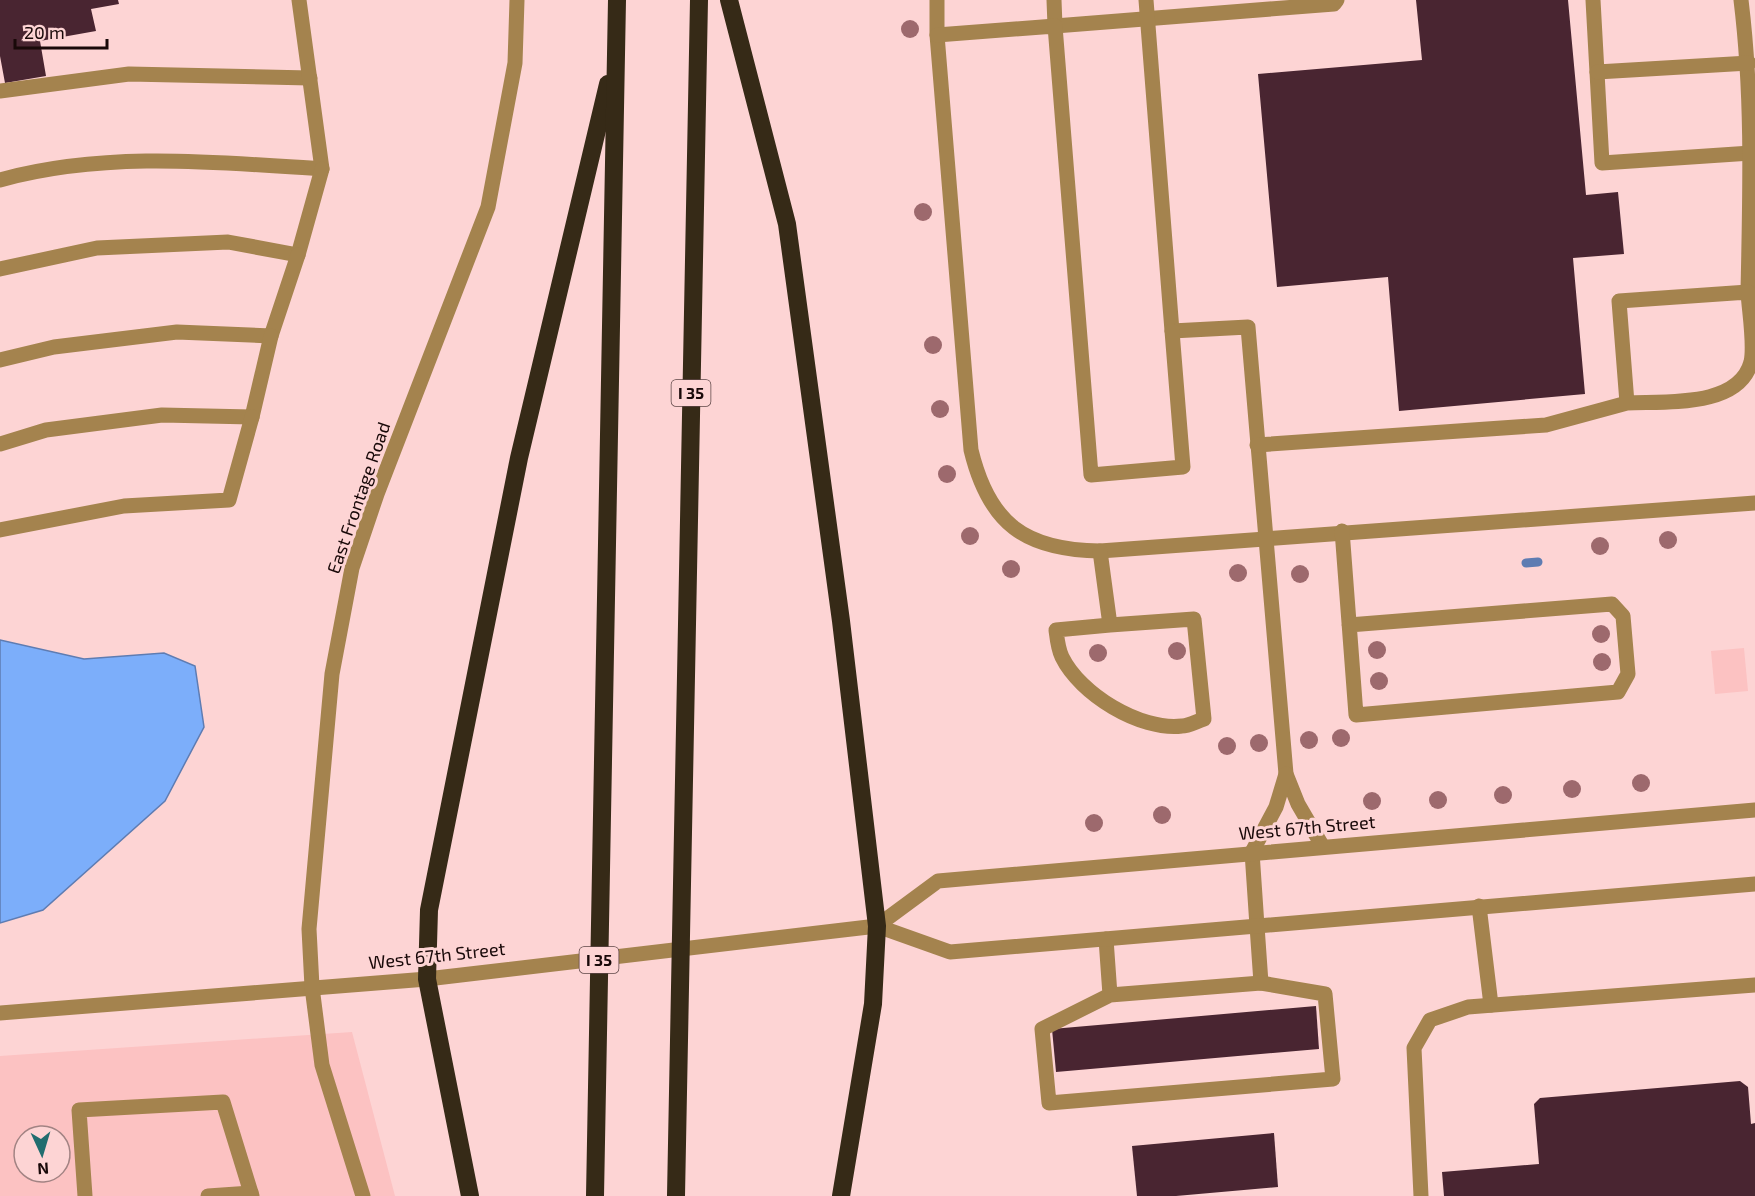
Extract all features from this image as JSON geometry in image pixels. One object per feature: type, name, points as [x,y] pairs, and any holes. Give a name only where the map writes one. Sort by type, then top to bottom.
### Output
[{"type":"highway","name":"I 35","points":[[595,1196],[617,0]]},
{"type":"highway","name":"I 35","points":[[676,1196],[699,0]]},
{"type":"highway","points":[[729,0],[787,224],[841,621],[877,926],[873,1004],[840,1196]]},
{"type":"highway","points":[[470,1196],[427,979],[429,910],[482,634],[519,458],[616,50]]},
{"type":"street","points":[[0,530],[124,506],[229,500],[271,336],[298,255],[322,169],[299,0]]},
{"type":"street","name":"East Frontage Road","points":[[363,1196],[322,1065],[312,987],[309,929],[332,674],[352,568],[377,494],[488,207],[515,63],[517,0]]},
{"type":"street","points":[[937,0],[937,35],[971,450],[988,499],[1012,528],[1047,545],[1072,551],[1100,551],[1342,531],[1755,503]]},
{"type":"street","points":[[1054,0],[1091,475],[1184,467],[1146,0]]},
{"type":"street","points":[[937,35],[1147,19],[1248,5],[1335,4],[1336,0]]},
{"type":"street","points":[[1593,0],[1602,163],[1751,153]]},
{"type":"street","points":[[1257,446],[1546,425],[1627,403],[1707,398],[1729,391],[1744,380],[1751,360],[1748,292],[1751,153],[1749,63],[1741,0]]},
{"type":"street","points":[[1597,72],[1749,63]]},
{"type":"street","points":[[0,91],[129,74],[310,78]]},
{"type":"street","points":[[0,180],[120,161],[216,162],[322,169]]},
{"type":"street","points":[[0,269],[97,248],[228,242],[298,255]]},
{"type":"street","points":[[1627,403],[1619,301],[1748,292]]},
{"type":"street","points":[[1172,331],[1248,327],[1264,539],[1286,774],[1298,804],[1323,846]]},
{"type":"street","points":[[0,360],[54,347],[177,332],[271,336]]},
{"type":"street","points":[[0,444],[46,430],[162,415],[252,417]]},
{"type":"street","points":[[1342,531],[1349,625],[1356,715],[1618,692],[1628,674],[1623,616],[1612,604],[1349,625]]},
{"type":"street","points":[[1100,551],[1110,626]]},
{"type":"street","points":[[1194,619],[1204,719],[1182,726],[1147,722],[1117,711],[1074,675],[1061,656],[1056,630],[1110,626],[1194,619]]},
{"type":"street","points":[[1261,982],[1252,852],[1276,807],[1286,774]]},
{"type":"street","name":"West 67th Street","points":[[877,926],[938,881],[1755,810]]},
{"type":"street","name":"West 67th Street","points":[[0,1013],[427,979],[877,926],[950,952],[1755,884]]},
{"type":"street","points":[[1479,906],[1491,1005]]},
{"type":"street","points":[[1106,939],[1110,995]]},
{"type":"street","points":[[1261,982],[1325,994],[1333,1079],[1049,1103],[1042,1029],[1110,995],[1261,982]]},
{"type":"street","points":[[1421,1196],[1414,1048],[1430,1020],[1468,1007],[1755,985]]},
{"type":"street","points":[[85,1196],[79,1110],[223,1102],[252,1194],[208,1196]]},
{"type":"shaded area","points":[[1744,648],[1748,691],[1715,694],[1711,651]]},
{"type":"shaded area","points":[[352,1032],[395,1196],[0,1196],[0,1056]]},
{"type":"water","points":[[0,640],[84,659],[164,653],[195,666],[204,727],[165,801],[43,910],[0,923]]},
{"type":"building","points":[[0,0],[118,0],[119,4],[91,9],[96,31],[40,41],[46,76],[5,83],[0,56]]},
{"type":"building","points":[[1416,0],[1568,0],[1586,195],[1618,192],[1624,254],[1573,258],[1585,394],[1399,411],[1388,277],[1277,287],[1258,74],[1422,60]]},
{"type":"building","points":[[1316,1006],[1319,1049],[1056,1072],[1052,1029]]},
{"type":"building","points":[[1740,1081],[1748,1087],[1751,1124],[1755,1123],[1755,1196],[1444,1196],[1442,1172],[1539,1164],[1534,1104],[1540,1098]]},
{"type":"building","points":[[1274,1133],[1278,1187],[1176,1196],[1137,1196],[1132,1146]]},
{"type":"waterway","points":[[1526,563],[1538,562]]}]
